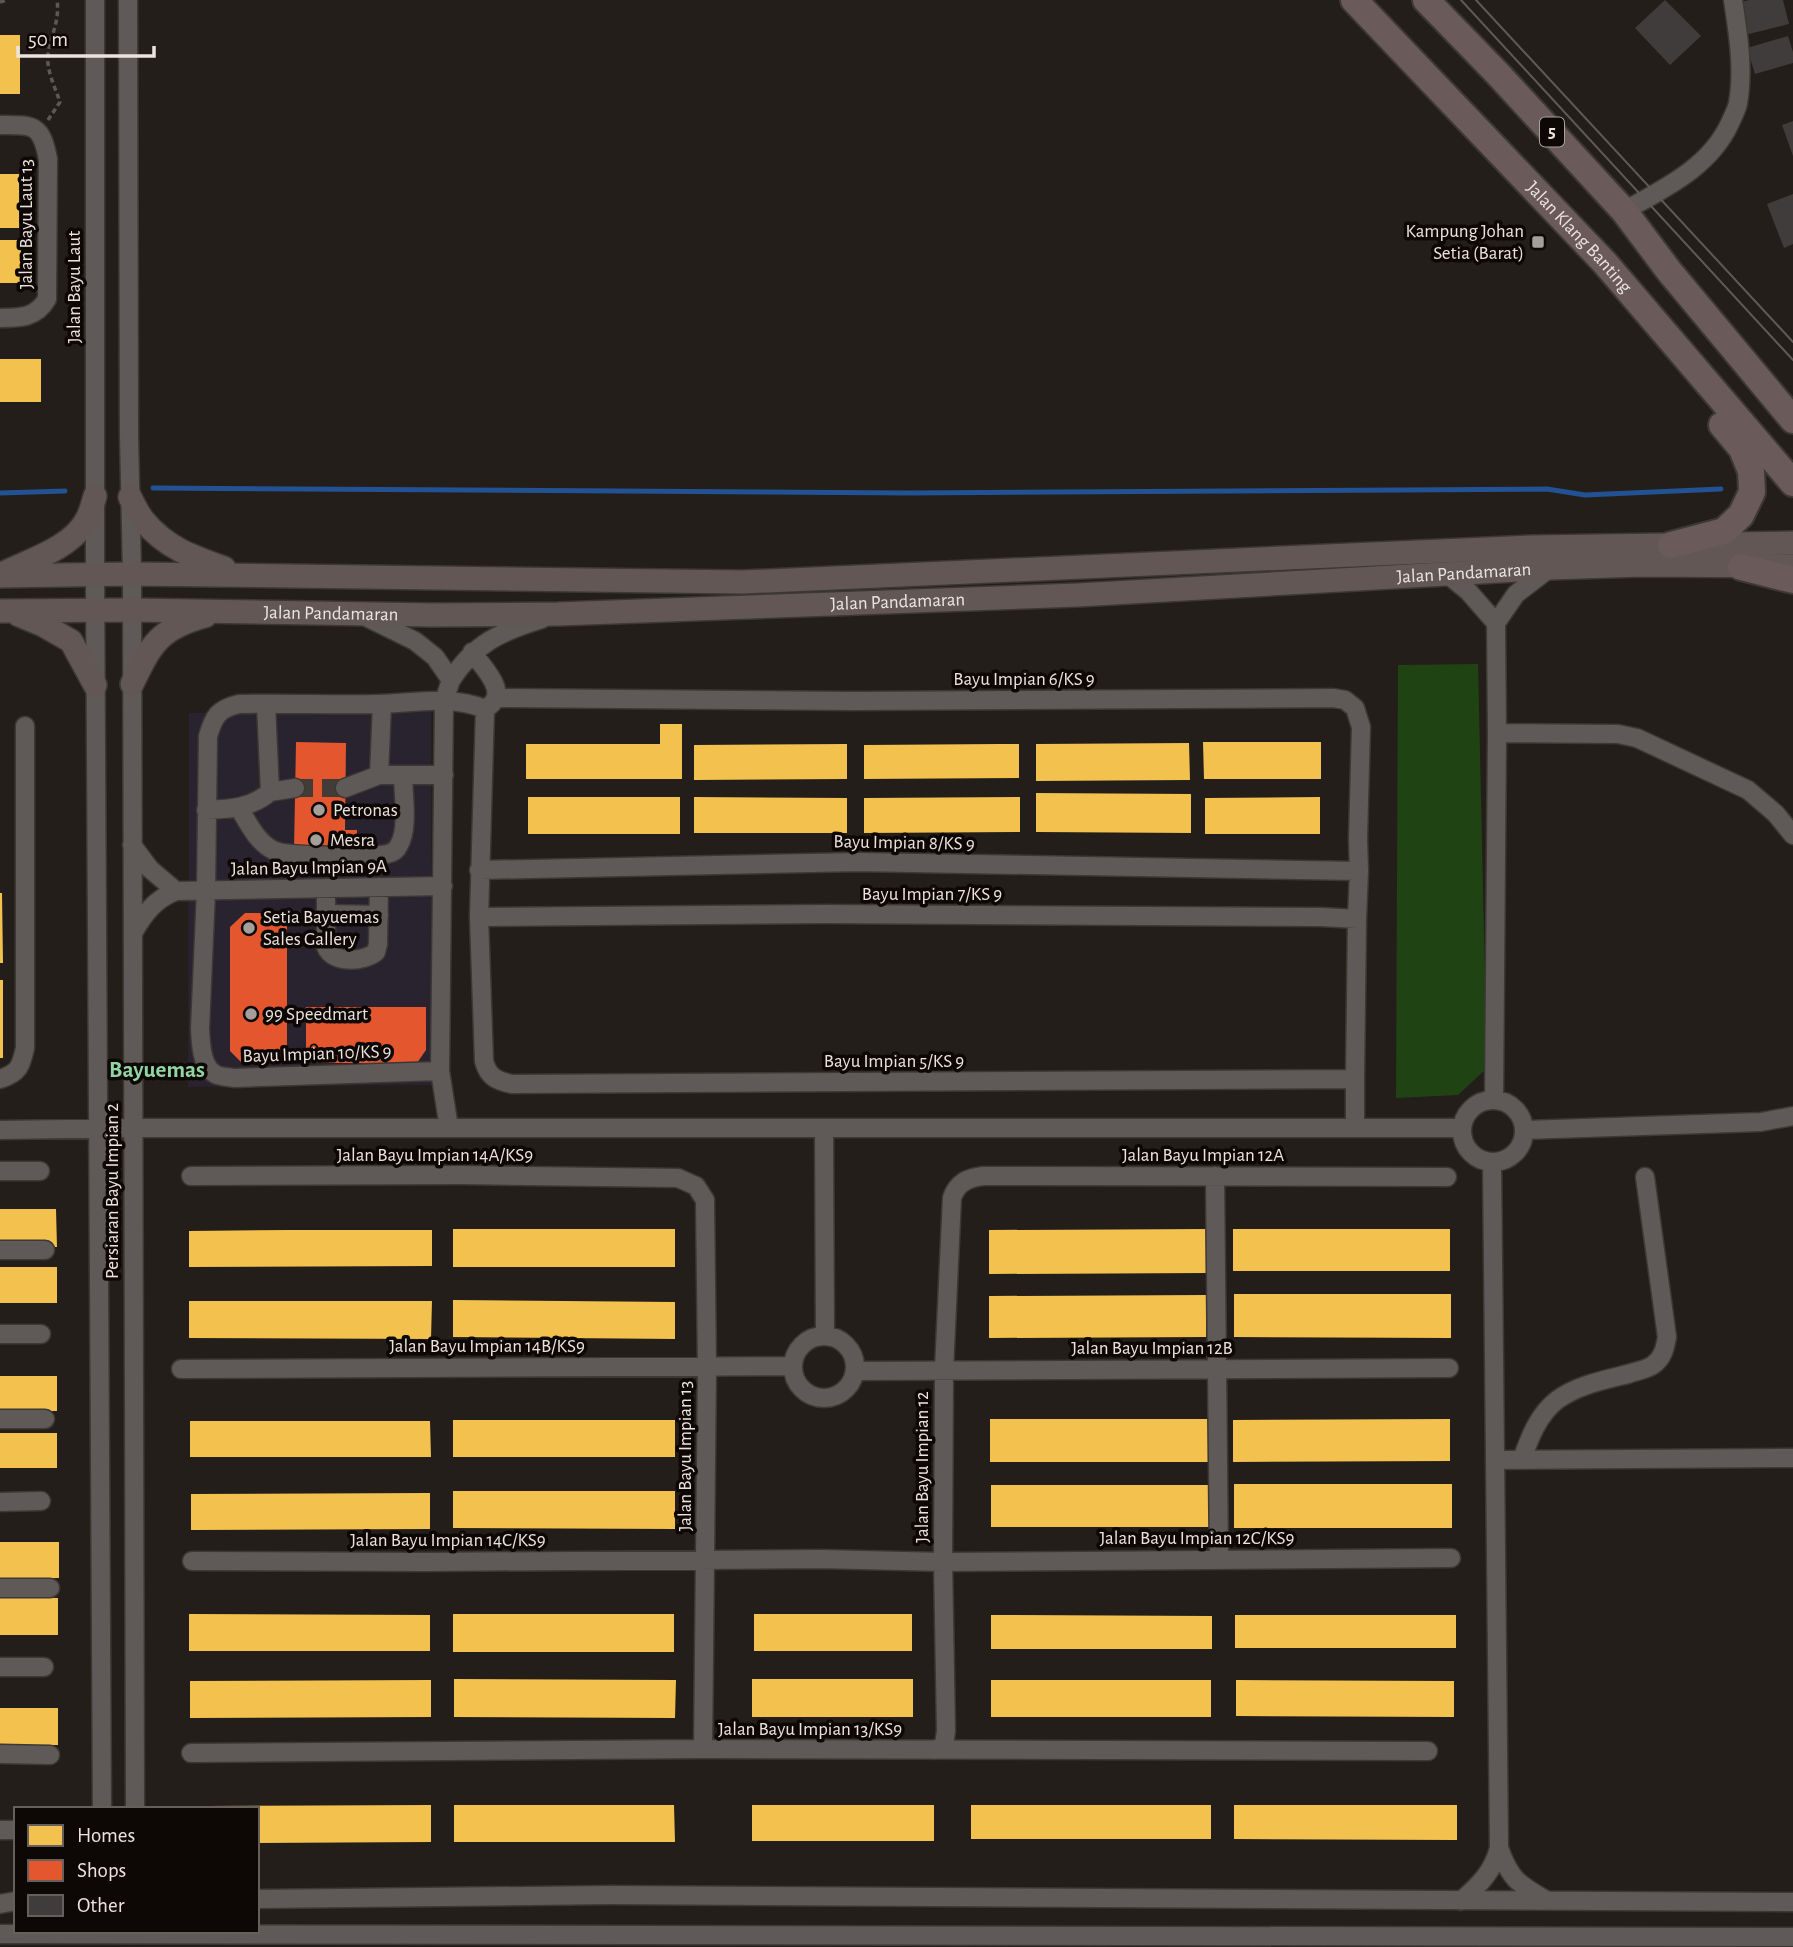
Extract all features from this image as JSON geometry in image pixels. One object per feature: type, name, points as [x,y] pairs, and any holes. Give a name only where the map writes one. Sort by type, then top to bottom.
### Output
[{"type":"highway","name":"Jalan Klang Banting","points":[[1354,0],[1605,263],[1793,483]]},
{"type":"highway","name":"5","points":[[1426,0],[1624,211],[1669,271],[1793,420]]},
{"type":"highway","points":[[1605,263],[1653,344],[1742,449],[1751,471],[1752,492],[1741,515],[1724,531],[1671,545]]},
{"type":"highway","points":[[1669,271],[1710,304],[1793,394]]},
{"type":"highway","points":[[1741,567],[1793,580]]},
{"type":"main road","points":[[0,575],[57,547],[74,535],[87,519],[95,496]]},
{"type":"main road","points":[[130,497],[143,520],[161,538],[185,555],[247,576]]},
{"type":"main road","name":"Jalan Pandamaran","points":[[0,575],[132,574],[743,582],[1504,548],[1793,543]]},
{"type":"main road","name":"Jalan Pandamaran","points":[[2,611],[558,614],[1078,595],[1550,568],[1642,565],[1793,566]]},
{"type":"main road","points":[[2,611],[43,625],[71,641],[95,685]]},
{"type":"main road","points":[[132,684],[145,656],[159,637],[185,622],[228,611]]},
{"type":"street","name":"Jalan Bayu Laut","points":[[95,0],[95,574]]},
{"type":"street","points":[[128,0],[132,574]]},
{"type":"street","points":[[1624,211],[1674,184],[1705,160],[1725,133],[1738,106],[1740,85],[1738,34],[1733,0]]},
{"type":"street","name":"Jalan Bayu Laut 13","points":[[0,125],[28,125],[38,132],[45,142],[48,159],[47,299],[36,313],[29,317],[0,318]]},
{"type":"street","points":[[1494,1100],[1496,622],[1516,594],[1550,568]]},
{"type":"street","points":[[1446,573],[1468,591],[1496,622]]},
{"type":"street","name":"Persiaran Bayu Impian 2","points":[[95,574],[102,1807]]},
{"type":"street","name":"Persiaran Bayu Impian 2","points":[[132,574],[135,1807]]},
{"type":"street","points":[[357,612],[415,641],[435,657],[451,680]]},
{"type":"street","points":[[449,1128],[440,1072],[444,701],[451,680],[472,652],[503,633],[558,614]]},
{"type":"street","points":[[472,652],[492,678],[496,688],[491,703],[479,870],[479,917]]},
{"type":"street","name":"Bayu Impian 6/KS 9","points":[[491,703],[1345,700],[1355,708],[1361,727],[1359,871]]},
{"type":"street","points":[[206,891],[208,736],[216,715],[226,708],[239,705],[382,704],[408,701],[491,703]]},
{"type":"street","points":[[266,704],[270,792]]},
{"type":"street","points":[[379,775],[382,704]]},
{"type":"street","points":[[0,1079],[12,1075],[21,1064],[25,1048],[25,726]]},
{"type":"street","points":[[1497,733],[1618,734],[1637,738],[1748,790],[1776,814],[1793,835]]},
{"type":"street","points":[[345,788],[379,775],[444,775]]},
{"type":"street","points":[[239,808],[261,841],[274,851],[289,854],[390,854],[399,847],[403,836],[403,775]]},
{"type":"street","points":[[206,810],[239,808],[259,801],[270,792],[295,788]]},
{"type":"street","points":[[132,845],[150,869],[176,891],[154,903],[133,933]]},
{"type":"street","name":"Bayu Impian 8/KS 9","points":[[479,870],[858,862],[1359,871]]},
{"type":"street","points":[[1355,1128],[1359,871]]},
{"type":"street","name":"Jalan Bayu Impian 9A","points":[[176,891],[443,886]]},
{"type":"street","points":[[326,888],[326,947],[331,956],[364,958],[376,952],[378,944],[379,887]]},
{"type":"street","name":"Bayu Impian 10/KS 9","points":[[206,891],[201,1049],[206,1065],[216,1075],[234,1078],[440,1072]]},
{"type":"street","name":"Bayu Impian 7/KS 9","points":[[479,917],[838,914],[1357,919]]},
{"type":"street","points":[[326,915],[379,915]]},
{"type":"street","name":"Bayu Impian 5/KS 9","points":[[479,917],[484,1061],[490,1076],[500,1082],[1355,1079]]},
{"type":"street","points":[[1494,1100],[1512,1106],[1523,1121],[1525,1130],[1523,1140],[1511,1156],[1492,1161],[1482,1160],[1467,1147],[1462,1128],[1469,1111],[1485,1101],[1494,1100]]},
{"type":"street","points":[[1525,1130],[1761,1122],[1793,1116]]},
{"type":"street","points":[[824,1128],[825,1336]]},
{"type":"street","points":[[0,1130],[1462,1128]]},
{"type":"street","points":[[1461,1901],[1486,1878],[1499,1848],[1492,1161]]},
{"type":"street","points":[[0,1171],[40,1171]]},
{"type":"street","name":"Jalan Bayu Impian 14A/KS9","points":[[191,1176],[475,1175],[678,1178]]},
{"type":"street","name":"Jalan Bayu Impian 12A","points":[[961,1183],[969,1178],[983,1176],[1447,1177]]},
{"type":"street","points":[[1215,1176],[1219,1558]]},
{"type":"street","points":[[1522,1459],[1533,1429],[1544,1413],[1558,1400],[1590,1384],[1646,1369],[1656,1364],[1662,1355],[1667,1337],[1645,1177]]},
{"type":"street","name":"Jalan Bayu Impian 13","points":[[678,1178],[696,1186],[705,1200],[707,1367],[703,1749]]},
{"type":"street","name":"Jalan Bayu Impian 12","points":[[935,1750],[944,1745],[946,1731],[944,1370],[952,1198],[961,1183]]},
{"type":"street","points":[[0,1250],[46,1250]]},
{"type":"street","points":[[0,1334],[41,1334]]},
{"type":"street","points":[[825,1336],[840,1340],[848,1347],[856,1371],[845,1391],[822,1399],[810,1396],[801,1388],[794,1378],[793,1366],[800,1347],[811,1339],[825,1336]]},
{"type":"street","name":"Jalan Bayu Impian 14B/KS9","points":[[181,1368],[793,1366]]},
{"type":"street","name":"Jalan Bayu Impian 12B","points":[[856,1371],[1450,1368]]},
{"type":"street","points":[[0,1419],[46,1419]]},
{"type":"street","points":[[1494,1460],[1793,1458]]},
{"type":"street","points":[[0,1502],[41,1501]]},
{"type":"street","name":"Jalan Bayu Impian 12C/KS9","points":[[705,1560],[943,1562],[1451,1558]]},
{"type":"street","name":"Jalan Bayu Impian 14C/KS9","points":[[192,1561],[705,1560]]},
{"type":"street","points":[[0,1588],[50,1588]]},
{"type":"street","points":[[0,1667],[44,1667]]},
{"type":"street","name":"Jalan Bayu Impian 13/KS9","points":[[191,1753],[703,1749],[1428,1751]]},
{"type":"street","points":[[0,1755],[50,1755]]},
{"type":"street","points":[[1499,1848],[1516,1881],[1550,1902]]},
{"type":"street","points":[[259,1899],[623,1895],[1793,1902]]},
{"type":"street","points":[[0,1935],[124,1941],[227,1934],[1793,1937]]},
{"type":"street","points":[[196,1947],[227,1934]]},
{"type":"street","points":[[0,1935],[54,1947]]},
{"type":"path","points":[[0,2],[7,0]]},
{"type":"path","points":[[38,132],[54,114],[60,102],[48,68],[48,55],[59,14],[57,0]]},
{"type":"shaded area","points":[[431,710],[431,1085],[188,1087],[189,713]]},
{"type":"green space","points":[[1478,664],[1487,1068],[1458,1095],[1396,1098],[1398,665]]},
{"type":"building: Homes","points":[[0,35],[20,35],[20,94],[0,94]]},
{"type":"building: Homes","points":[[0,174],[19,174],[19,228],[0,228]]},
{"type":"building: Homes","points":[[0,240],[21,240],[21,283],[0,283]]},
{"type":"building: Homes","points":[[0,359],[41,359],[41,402],[0,402]]},
{"type":"building: Homes","points":[[660,724],[682,724],[682,779],[526,779],[526,744],[660,744]]},
{"type":"building: Homes","points":[[1203,742],[1321,742],[1321,779],[1204,779]]},
{"type":"building: Homes","points":[[1189,743],[1190,780],[1036,781],[1036,744]]},
{"type":"building: Homes","points":[[847,744],[847,779],[694,780],[694,745]]},
{"type":"building: Homes","points":[[1019,744],[1019,778],[864,779],[864,745]]},
{"type":"building: Homes","points":[[1036,793],[1191,794],[1191,833],[1036,832]]},
{"type":"building: Homes","points":[[528,797],[680,797],[680,834],[528,834]]},
{"type":"building: Homes","points":[[694,797],[847,798],[847,833],[694,833]]},
{"type":"building: Homes","points":[[1020,797],[1020,832],[864,833],[864,798]]},
{"type":"building: Homes","points":[[1320,797],[1320,834],[1205,834],[1205,798]]},
{"type":"building: Homes","points":[[2,893],[3,963],[0,963]]},
{"type":"building: Homes","points":[[0,980],[3,980],[3,1058],[0,1058]]},
{"type":"building: Homes","points":[[0,1209],[56,1209],[57,1247],[0,1247]]},
{"type":"building: Homes","points":[[453,1229],[675,1229],[675,1267],[453,1267]]},
{"type":"building: Homes","points":[[1208,1229],[1208,1273],[989,1274],[989,1230]]},
{"type":"building: Homes","points":[[1233,1229],[1450,1229],[1450,1271],[1233,1271]]},
{"type":"building: Homes","points":[[432,1230],[432,1266],[189,1267],[189,1231]]},
{"type":"building: Homes","points":[[0,1267],[57,1267],[57,1303],[0,1303]]},
{"type":"building: Homes","points":[[1234,1294],[1451,1294],[1451,1338],[1234,1337]]},
{"type":"building: Homes","points":[[1206,1295],[1206,1337],[989,1338],[989,1296]]},
{"type":"building: Homes","points":[[453,1300],[675,1302],[675,1339],[453,1337]]},
{"type":"building: Homes","points":[[189,1301],[432,1301],[431,1339],[189,1338]]},
{"type":"building: Homes","points":[[0,1376],[57,1376],[57,1411],[0,1411]]},
{"type":"building: Homes","points":[[990,1419],[1211,1419],[1211,1462],[990,1462]]},
{"type":"building: Homes","points":[[1450,1419],[1450,1461],[1233,1462],[1233,1420]]},
{"type":"building: Homes","points":[[453,1420],[675,1420],[675,1457],[453,1457]]},
{"type":"building: Homes","points":[[190,1421],[430,1421],[431,1457],[190,1457]]},
{"type":"building: Homes","points":[[0,1433],[57,1433],[57,1468],[0,1468]]},
{"type":"building: Homes","points":[[1234,1484],[1452,1484],[1452,1528],[1234,1528]]},
{"type":"building: Homes","points":[[991,1485],[1212,1485],[1212,1527],[991,1527]]},
{"type":"building: Homes","points":[[453,1491],[675,1491],[675,1529],[453,1528]]},
{"type":"building: Homes","points":[[430,1493],[430,1529],[191,1530],[191,1494]]},
{"type":"building: Homes","points":[[0,1542],[59,1542],[59,1578],[0,1578]]},
{"type":"building: Homes","points":[[0,1598],[58,1598],[58,1635],[0,1635]]},
{"type":"building: Homes","points":[[189,1614],[430,1615],[430,1651],[189,1651]]},
{"type":"building: Homes","points":[[453,1614],[674,1614],[674,1652],[453,1652]]},
{"type":"building: Homes","points":[[754,1614],[912,1614],[912,1651],[754,1651]]},
{"type":"building: Homes","points":[[991,1615],[1212,1616],[1212,1649],[991,1649]]},
{"type":"building: Homes","points":[[1235,1615],[1456,1615],[1456,1648],[1235,1648]]},
{"type":"building: Homes","points":[[454,1679],[676,1680],[675,1718],[454,1717]]},
{"type":"building: Homes","points":[[752,1679],[913,1679],[913,1717],[752,1717]]},
{"type":"building: Homes","points":[[431,1680],[431,1717],[190,1718],[190,1681]]},
{"type":"building: Homes","points":[[991,1680],[1211,1680],[1211,1717],[991,1717]]},
{"type":"building: Homes","points":[[1236,1680],[1454,1681],[1454,1717],[1236,1716]]},
{"type":"building: Homes","points":[[0,1708],[58,1708],[58,1745],[0,1745]]},
{"type":"building: Homes","points":[[431,1805],[431,1842],[259,1843],[259,1807],[207,1806]]},
{"type":"building: Homes","points":[[454,1805],[674,1805],[675,1842],[454,1842]]},
{"type":"building: Homes","points":[[752,1805],[934,1805],[934,1841],[752,1841]]},
{"type":"building: Homes","points":[[971,1805],[1211,1805],[1211,1839],[971,1839]]},
{"type":"building: Homes","points":[[1234,1805],[1457,1805],[1457,1840],[1234,1839]]},
{"type":"building: Shops","points":[[296,742],[346,743],[345,830],[357,830],[357,850],[294,850]]},
{"type":"building: Shops","points":[[245,913],[287,913],[287,1062],[241,1062],[230,1051],[230,927]]},
{"type":"building: Shops","points":[[306,1007],[426,1007],[426,1050],[417,1063],[306,1063]]},
{"type":"building: Other","points":[[1665,0],[1701,36],[1670,65],[1635,28]]},
{"type":"building: Other","points":[[1749,0],[1783,0],[1789,24],[1745,35],[1737,3]]},
{"type":"building: Other","points":[[1788,36],[1793,63],[1755,74],[1747,48]]},
{"type":"building: Other","points":[[1793,121],[1793,156],[1782,125]]},
{"type":"building: Other","points":[[1793,194],[1793,244],[1784,248],[1767,204]]},
{"type":"waterway","points":[[153,488],[910,493],[1547,489],[1585,495],[1721,489]]},
{"type":"waterway","points":[[0,493],[65,491]]},
{"type":"tunnel","points":[[295,788],[345,788]]},
{"type":"tram line","points":[[1461,0],[1793,360]]},
{"type":"tram line","points":[[1476,0],[1793,342]]},
{"type":"place","name":"Kampung Johan Setia (Barat)","points":[[1538,242]]},
{"type":"place","name":"Petronas","points":[[319,810]]},
{"type":"place","name":"Mesra","points":[[316,840]]},
{"type":"place","name":"Setia Bayuemas Sales Gallery","points":[[249,928]]},
{"type":"place","name":"99 Speedmart","points":[[251,1014]]},
{"type":"district","name":"Bayuemas","points":[[157,1070]]}]
